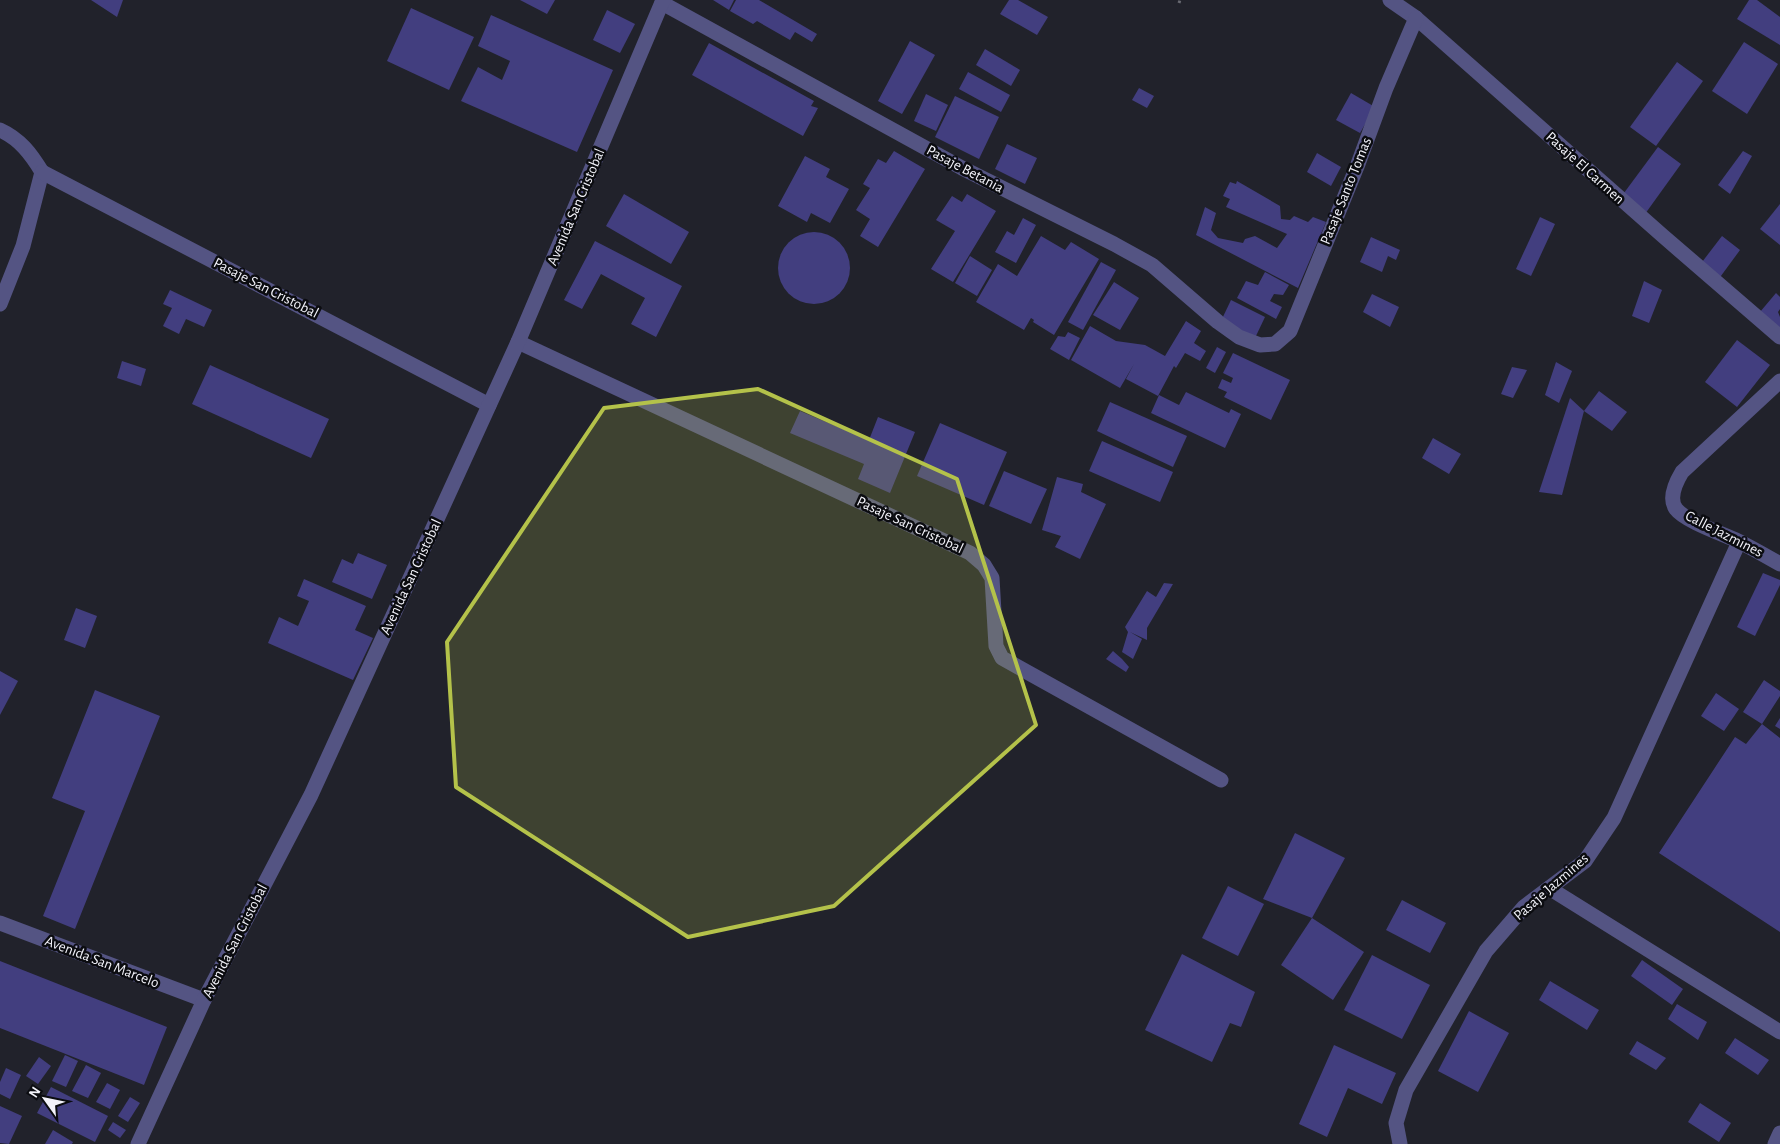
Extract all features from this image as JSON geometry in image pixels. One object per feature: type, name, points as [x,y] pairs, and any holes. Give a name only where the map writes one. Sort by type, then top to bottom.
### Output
[{"type":"street","name":"Pasaje El Carmen","points":[[1390,0],[1416,18],[1662,236],[1780,337]]},
{"type":"street","name":"Avenida San Cristobal","points":[[138,1144],[204,1000],[311,795],[518,342],[663,2]]},
{"type":"street","name":"Pasaje Betania","points":[[663,2],[962,168],[1152,265],[1239,338],[1260,345]]},
{"type":"street","name":"Pasaje Santo Tomas","points":[[1260,345],[1274,344],[1290,331],[1358,164],[1386,88],[1416,18]]},
{"type":"street","points":[[0,304],[23,246],[42,172],[30,153],[6,133]]},
{"type":"street","name":"Pasaje San Cristobal","points":[[42,172],[489,405]]},
{"type":"street","name":"Pasaje San Cristobal","points":[[518,342],[970,553],[984,565],[992,578],[996,646],[1002,658],[1221,780]]},
{"type":"street","name":"Calle Jazmines","points":[[1780,381],[1682,472],[1674,486],[1675,508],[1686,518],[1739,542],[1780,564]]},
{"type":"street","name":"Pasaje Jazmines","points":[[1400,1144],[1396,1123],[1406,1090],[1486,951],[1524,907],[1585,861],[1614,818],[1739,542]]},
{"type":"street","points":[[1549,888],[1780,1032]]},
{"type":"street","name":"Avenida San Marcelo","points":[[0,923],[204,1000]]},
{"type":"street","points":[[1775,1144],[1780,1133]]},
{"type":"highlighted area","points":[[758,389],[957,479],[1036,725],[834,906],[688,937],[456,787],[447,642],[604,408]]},
{"type":"building","points":[[91,0],[123,0],[117,17]]},
{"type":"building","points":[[520,0],[555,0],[547,14]]},
{"type":"building","points":[[713,0],[734,0],[729,10]]},
{"type":"building","points":[[736,0],[759,0],[817,34],[812,42],[795,32],[790,40],[757,21],[753,24],[730,11]]},
{"type":"building","points":[[1009,0],[1018,0],[1048,17],[1037,35],[1000,14]]},
{"type":"building","points":[[1749,0],[1757,0],[1780,17],[1780,45],[1737,19]]},
{"type":"building","points":[[411,8],[474,37],[449,90],[387,61]]},
{"type":"building","points":[[607,10],[635,24],[620,53],[593,40]]},
{"type":"building","points":[[491,15],[613,70],[577,152],[461,101],[478,67],[502,80],[510,61],[478,46]]},
{"type":"building","points":[[910,41],[935,55],[902,114],[878,101]]},
{"type":"building","points":[[1744,42],[1778,64],[1747,114],[1712,91]]},
{"type":"building","points":[[709,43],[814,101],[811,106],[818,108],[803,136],[692,75]]},
{"type":"building","points":[[985,49],[1020,70],[1011,86],[976,65]]},
{"type":"building","points":[[1677,62],[1703,81],[1656,146],[1630,127]]},
{"type":"building","points":[[968,72],[1010,95],[1001,112],[959,89]]},
{"type":"building","points":[[1139,88],[1154,96],[1147,108],[1132,100]]},
{"type":"building","points":[[1351,93],[1375,107],[1360,133],[1336,120]]},
{"type":"building","points":[[926,94],[948,105],[936,131],[914,121]]},
{"type":"building","points":[[955,96],[999,117],[979,159],[935,137]]},
{"type":"building","points":[[1007,144],[1037,158],[1025,184],[995,169]]},
{"type":"building","points":[[1658,147],[1681,164],[1645,214],[1621,197]]},
{"type":"building","points":[[894,151],[925,169],[878,247],[860,236],[870,219],[856,210],[870,188],[863,184],[878,159],[886,163]]},
{"type":"building","points":[[1743,151],[1752,156],[1730,194],[1718,185]]},
{"type":"building","points":[[1317,153],[1341,167],[1331,186],[1307,172]]},
{"type":"building","points":[[805,156],[830,169],[826,177],[849,189],[830,223],[811,213],[807,222],[778,206]]},
{"type":"building","points":[[1237,181],[1280,206],[1281,219],[1290,220],[1294,216],[1308,222],[1313,217],[1326,222],[1298,288],[1196,235],[1205,207],[1216,213],[1211,230],[1218,238],[1243,243],[1245,239],[1255,236],[1277,248],[1287,234],[1226,207],[1230,199],[1223,196],[1230,182],[1236,184]]},
{"type":"building","points":[[624,194],[689,232],[671,264],[606,226]]},
{"type":"building","points":[[967,194],[996,211],[953,282],[931,269],[955,231],[936,220],[952,196],[962,202]]},
{"type":"building","points":[[1780,204],[1780,245],[1760,229]]},
{"type":"building","points":[[1540,217],[1555,224],[1531,276],[1516,269]]},
{"type":"building","points":[[1023,218],[1036,225],[1016,263],[995,252],[1007,231],[1014,235]]},
{"type":"building","points":[[821,232],[840,242],[848,254],[850,268],[848,282],[840,294],[828,302],[807,304],[788,294],[780,282],[778,261],[788,242],[800,234]]},
{"type":"building","points":[[1041,236],[1065,250],[1071,242],[1099,259],[1054,335],[1033,322],[1034,320],[1031,318],[1024,330],[976,302],[998,264],[1017,276]]},
{"type":"building","points":[[1722,236],[1740,250],[1718,280],[1699,266]]},
{"type":"building","points":[[1371,237],[1400,250],[1396,260],[1388,256],[1382,272],[1360,262]]},
{"type":"building","points":[[595,241],[682,286],[656,337],[631,324],[645,298],[601,274],[582,309],[564,300]]},
{"type":"building","points":[[970,256],[992,270],[977,296],[955,283]]},
{"type":"building","points":[[1101,262],[1116,270],[1083,330],[1068,322]]},
{"type":"building","points":[[1265,272],[1289,285],[1283,295],[1274,294],[1270,301],[1282,307],[1276,319],[1237,298],[1246,281],[1258,285]]},
{"type":"building","points":[[1644,281],[1662,290],[1649,323],[1632,316]]},
{"type":"building","points":[[1114,282],[1139,298],[1120,330],[1093,315]]},
{"type":"building","points":[[170,290],[212,310],[204,327],[186,319],[179,334],[163,326],[172,308],[163,304]]},
{"type":"building","points":[[1776,293],[1780,297],[1780,309],[1778,312],[1780,328],[1760,312]]},
{"type":"building","points":[[1372,294],[1399,307],[1390,327],[1363,312]]},
{"type":"building","points":[[1231,300],[1265,317],[1255,338],[1221,321]]},
{"type":"building","points":[[1186,321],[1201,331],[1194,343],[1206,351],[1200,361],[1185,353],[1176,368],[1174,366],[1158,396],[1126,379],[1134,364],[1120,388],[1071,360],[1090,326],[1116,341],[1145,345],[1165,356]]},
{"type":"building","points":[[1068,332],[1080,338],[1069,360],[1050,349],[1058,336],[1065,337]]},
{"type":"building","points":[[1737,340],[1770,365],[1737,407],[1705,382]]},
{"type":"building","points":[[1217,347],[1226,352],[1215,373],[1206,368]]},
{"type":"building","points":[[1233,353],[1290,380],[1271,420],[1224,397],[1227,392],[1218,388],[1222,379],[1231,383],[1233,378],[1223,373]]},
{"type":"building","points":[[122,361],[146,369],[141,386],[117,378]]},
{"type":"building","points":[[1556,362],[1572,371],[1559,403],[1545,395]]},
{"type":"building","points":[[210,365],[329,419],[311,458],[192,404]]},
{"type":"building","points":[[1512,367],[1527,370],[1513,398],[1501,394]]},
{"type":"building","points":[[1599,391],[1627,412],[1612,431],[1584,411]]},
{"type":"building","points":[[1186,392],[1229,413],[1231,409],[1241,414],[1225,448],[1151,413],[1159,395],[1179,405]]},
{"type":"building","points":[[1570,398],[1584,411],[1562,495],[1539,492]]},
{"type":"building","points":[[1110,402],[1187,436],[1173,467],[1097,431]]},
{"type":"building","points":[[800,411],[869,440],[878,417],[915,432],[890,493],[858,479],[864,464],[790,433]]},
{"type":"building","points":[[940,423],[1007,452],[984,505],[917,476]]},
{"type":"building","points":[[1433,438],[1461,454],[1449,474],[1422,458]]},
{"type":"building","points":[[1102,441],[1173,472],[1160,502],[1089,471]]},
{"type":"building","points":[[1004,471],[1047,489],[1031,524],[989,506]]},
{"type":"building","points":[[1057,477],[1083,484],[1081,492],[1106,504],[1080,559],[1055,547],[1061,536],[1042,530]]},
{"type":"building","points":[[358,553],[387,565],[372,599],[332,582],[342,559],[353,564]]},
{"type":"building","points":[[1763,573],[1780,580],[1780,585],[1755,636],[1737,627]]},
{"type":"building","points":[[304,579],[366,606],[355,630],[373,638],[353,680],[268,643],[279,617],[298,626],[309,601],[297,596]]},
{"type":"building","points":[[1164,583],[1173,584],[1147,628],[1147,640],[1130,632],[1142,639],[1133,659],[1122,652],[1128,632],[1125,627],[1147,591],[1156,597]]},
{"type":"building","points":[[76,608],[97,616],[85,648],[64,640]]},
{"type":"building","points":[[1113,651],[1129,667],[1126,672],[1106,659]]},
{"type":"building","points":[[0,671],[18,681],[0,715]]},
{"type":"building","points":[[1764,680],[1780,691],[1780,696],[1762,724],[1743,712]]},
{"type":"building","points":[[95,690],[160,716],[75,929],[43,916],[85,811],[52,798]]},
{"type":"building","points":[[1716,693],[1739,709],[1724,731],[1701,716]]},
{"type":"building","points":[[1780,718],[1780,729],[1775,726]]},
{"type":"building","points":[[1762,724],[1780,738],[1780,932],[1659,853],[1735,737],[1746,744]]},
{"type":"building","points":[[1295,833],[1345,858],[1312,918],[1263,899]]},
{"type":"building","points":[[1228,886],[1264,904],[1238,956],[1202,938]]},
{"type":"building","points":[[1402,900],[1446,923],[1430,953],[1386,930]]},
{"type":"building","points":[[1312,918],[1364,952],[1333,1000],[1281,965]]},
{"type":"building","points":[[1182,954],[1255,992],[1241,1027],[1230,1023],[1212,1062],[1145,1030]]},
{"type":"building","points":[[1372,955],[1430,985],[1402,1039],[1344,1010]]},
{"type":"building","points":[[1642,960],[1683,989],[1672,1005],[1631,976]]},
{"type":"building","points":[[0,961],[167,1027],[144,1085],[0,1028]]},
{"type":"building","points":[[1550,981],[1599,1010],[1587,1030],[1539,1000]]},
{"type":"building","points":[[1677,1004],[1707,1022],[1698,1040],[1668,1019]]},
{"type":"building","points":[[1469,1011],[1509,1033],[1478,1092],[1438,1071]]},
{"type":"building","points":[[1735,1038],[1769,1060],[1758,1075],[1725,1053]]},
{"type":"building","points":[[1637,1041],[1666,1058],[1656,1070],[1629,1054]]},
{"type":"building","points":[[1334,1045],[1396,1073],[1382,1104],[1348,1088],[1327,1137],[1299,1124]]},
{"type":"building","points":[[65,1055],[78,1061],[66,1087],[52,1081]]},
{"type":"building","points":[[39,1057],[51,1066],[38,1084],[26,1076]]},
{"type":"building","points":[[86,1065],[101,1073],[88,1098],[72,1091]]},
{"type":"building","points":[[6,1068],[21,1075],[10,1099],[0,1094],[0,1082]]},
{"type":"building","points":[[107,1083],[120,1090],[110,1109],[96,1102]]},
{"type":"building","points":[[51,1087],[108,1116],[95,1142],[37,1113]]},
{"type":"building","points":[[130,1097],[140,1103],[128,1122],[118,1116]]},
{"type":"building","points":[[1700,1103],[1731,1123],[1719,1142],[1688,1122]]},
{"type":"building","points":[[0,1106],[22,1116],[9,1144],[0,1143]]},
{"type":"building","points":[[113,1122],[126,1130],[120,1138],[108,1130]]},
{"type":"building","points":[[53,1130],[73,1142],[72,1144],[45,1144]]}]
